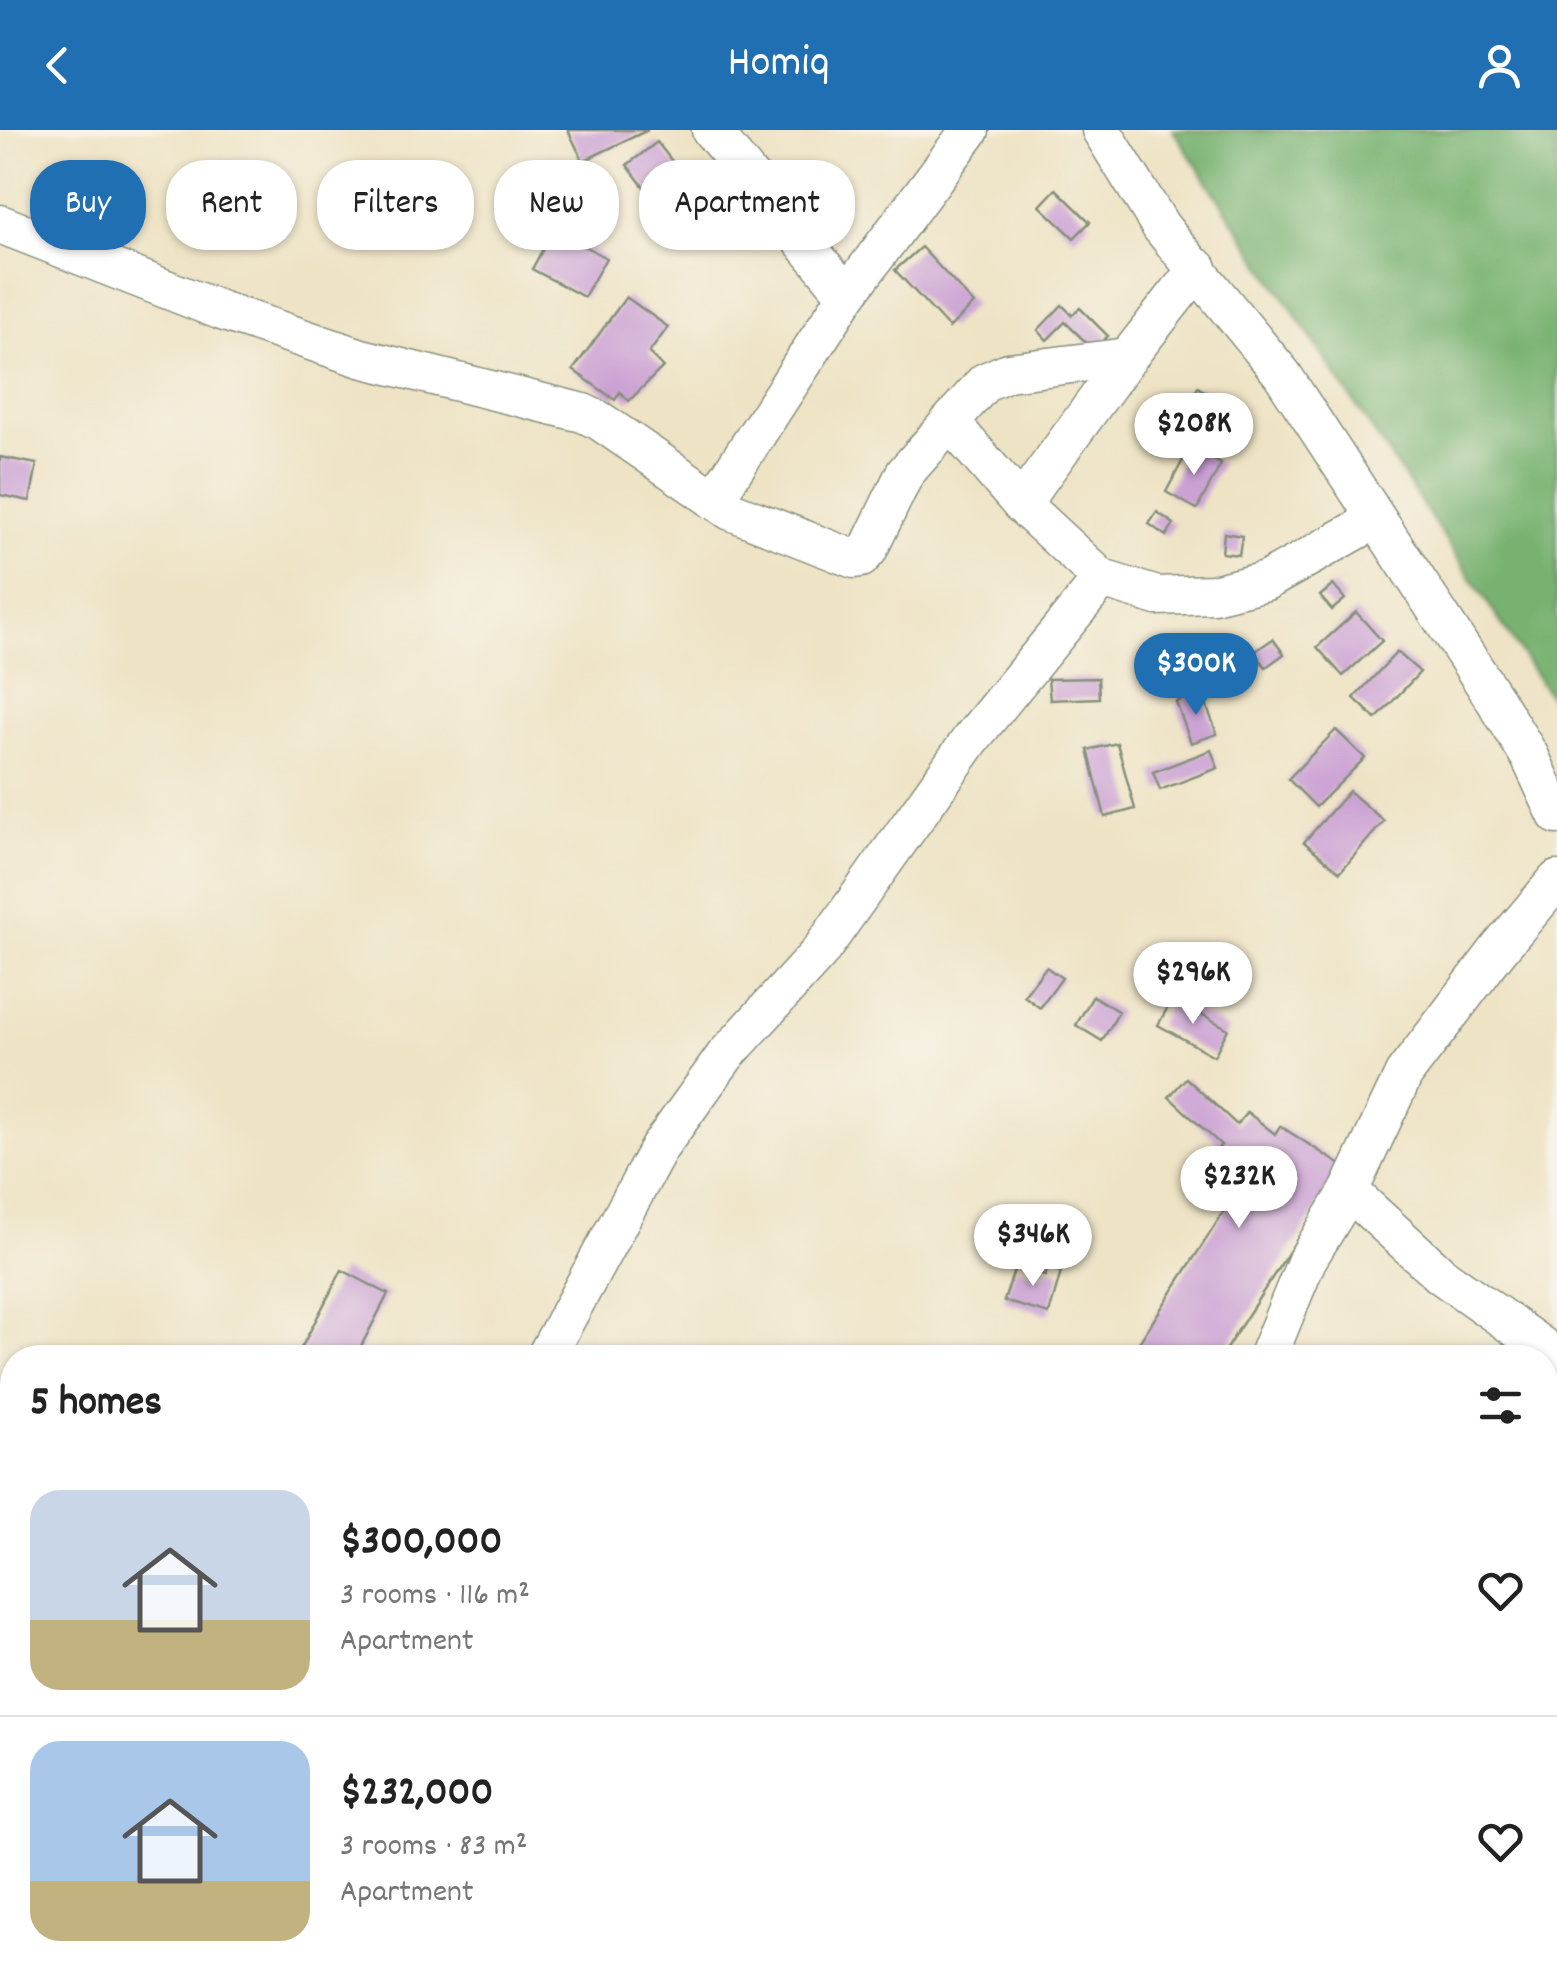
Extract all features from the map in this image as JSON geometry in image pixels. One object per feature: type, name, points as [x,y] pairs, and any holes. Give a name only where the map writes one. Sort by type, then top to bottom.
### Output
[{"type":"street","points":[[711,130],[847,295]]},
{"type":"street","points":[[714,500],[847,295],[970,130]]},
{"type":"street","points":[[1101,130],[1161,227],[1282,374],[1522,742],[1557,815]]},
{"type":"street","points":[[0,224],[222,310],[360,358],[582,413],[600,421],[731,511],[846,558],[862,558],[905,473],[984,382],[1008,372],[1128,357]]},
{"type":"street","points":[[1021,504],[1198,268]]},
{"type":"street","points":[[950,422],[1021,504],[1102,579],[1157,596],[1213,594],[1266,580],[1374,520]]},
{"type":"street","points":[[552,1345],[659,1148],[725,1056],[819,953],[972,738],[1102,579]]},
{"type":"street","points":[[1271,1345],[1306,1260],[1349,1191],[1404,1074],[1557,880]]},
{"type":"street","points":[[1349,1191],[1441,1275],[1540,1345]]},
{"type":"green space","points":[[1173,130],[1557,130],[1557,707]]},
{"type":"building","points":[[568,130],[648,130],[585,160]]},
{"type":"building","points":[[657,142],[671,160],[639,160],[639,181],[627,165]]},
{"type":"building","points":[[1056,189],[1090,222],[1074,238],[1040,206]]},
{"type":"building","points":[[921,247],[974,304],[949,328],[895,270]]},
{"type":"building","points":[[542,250],[592,250],[606,258],[584,297],[532,269]]},
{"type":"building","points":[[626,297],[668,327],[649,353],[663,367],[629,401],[620,392],[615,400],[573,370]]},
{"type":"building","points":[[1062,305],[1072,315],[1080,308],[1108,336],[1094,350],[1065,322],[1047,340],[1038,330]]},
{"type":"building","points":[[1198,387],[1212,396],[1202,415],[1188,407]]},
{"type":"building","points":[[1190,447],[1221,464],[1197,509],[1166,492]]},
{"type":"building","points":[[0,457],[37,464],[30,501],[0,495]]},
{"type":"building","points":[[1157,512],[1174,524],[1166,536],[1149,524]]},
{"type":"building","points":[[1224,533],[1242,536],[1239,555],[1222,553]]},
{"type":"building","points":[[1333,585],[1345,599],[1332,610],[1320,596]]},
{"type":"building","points":[[1356,612],[1382,641],[1343,676],[1317,647]]},
{"type":"building","points":[[1273,639],[1284,654],[1266,667],[1254,652]]},
{"type":"building","points":[[1397,652],[1420,672],[1376,719],[1354,698]]},
{"type":"building","points":[[1098,678],[1099,698],[1050,700],[1048,679]]},
{"type":"building","points":[[1202,693],[1217,734],[1191,743],[1176,702]]},
{"type":"building","points":[[1336,730],[1365,758],[1316,807],[1288,779]]},
{"type":"building","points":[[1117,743],[1135,809],[1105,817],[1088,750]]},
{"type":"building","points":[[1211,750],[1218,768],[1160,790],[1153,772]]},
{"type":"building","points":[[1349,791],[1384,821],[1340,872],[1304,842]]},
{"type":"building","points":[[1170,946],[1195,949],[1192,969],[1168,967]]},
{"type":"building","points":[[1046,967],[1062,978],[1040,1008],[1024,996]]},
{"type":"building","points":[[1093,996],[1119,1012],[1102,1041],[1076,1025]]},
{"type":"building","points":[[1173,998],[1228,1029],[1214,1056],[1158,1025]]},
{"type":"building","points":[[1186,1078],[1237,1125],[1247,1112],[1275,1134],[1280,1126],[1344,1167],[1228,1345],[1137,1345],[1240,1187],[1208,1161],[1221,1145],[1169,1097]]},
{"type":"building","points":[[1015,1267],[1045,1276],[1048,1268],[1061,1272],[1049,1314],[1004,1301]]},
{"type":"building","points":[[342,1270],[388,1294],[362,1345],[303,1345]]}]
